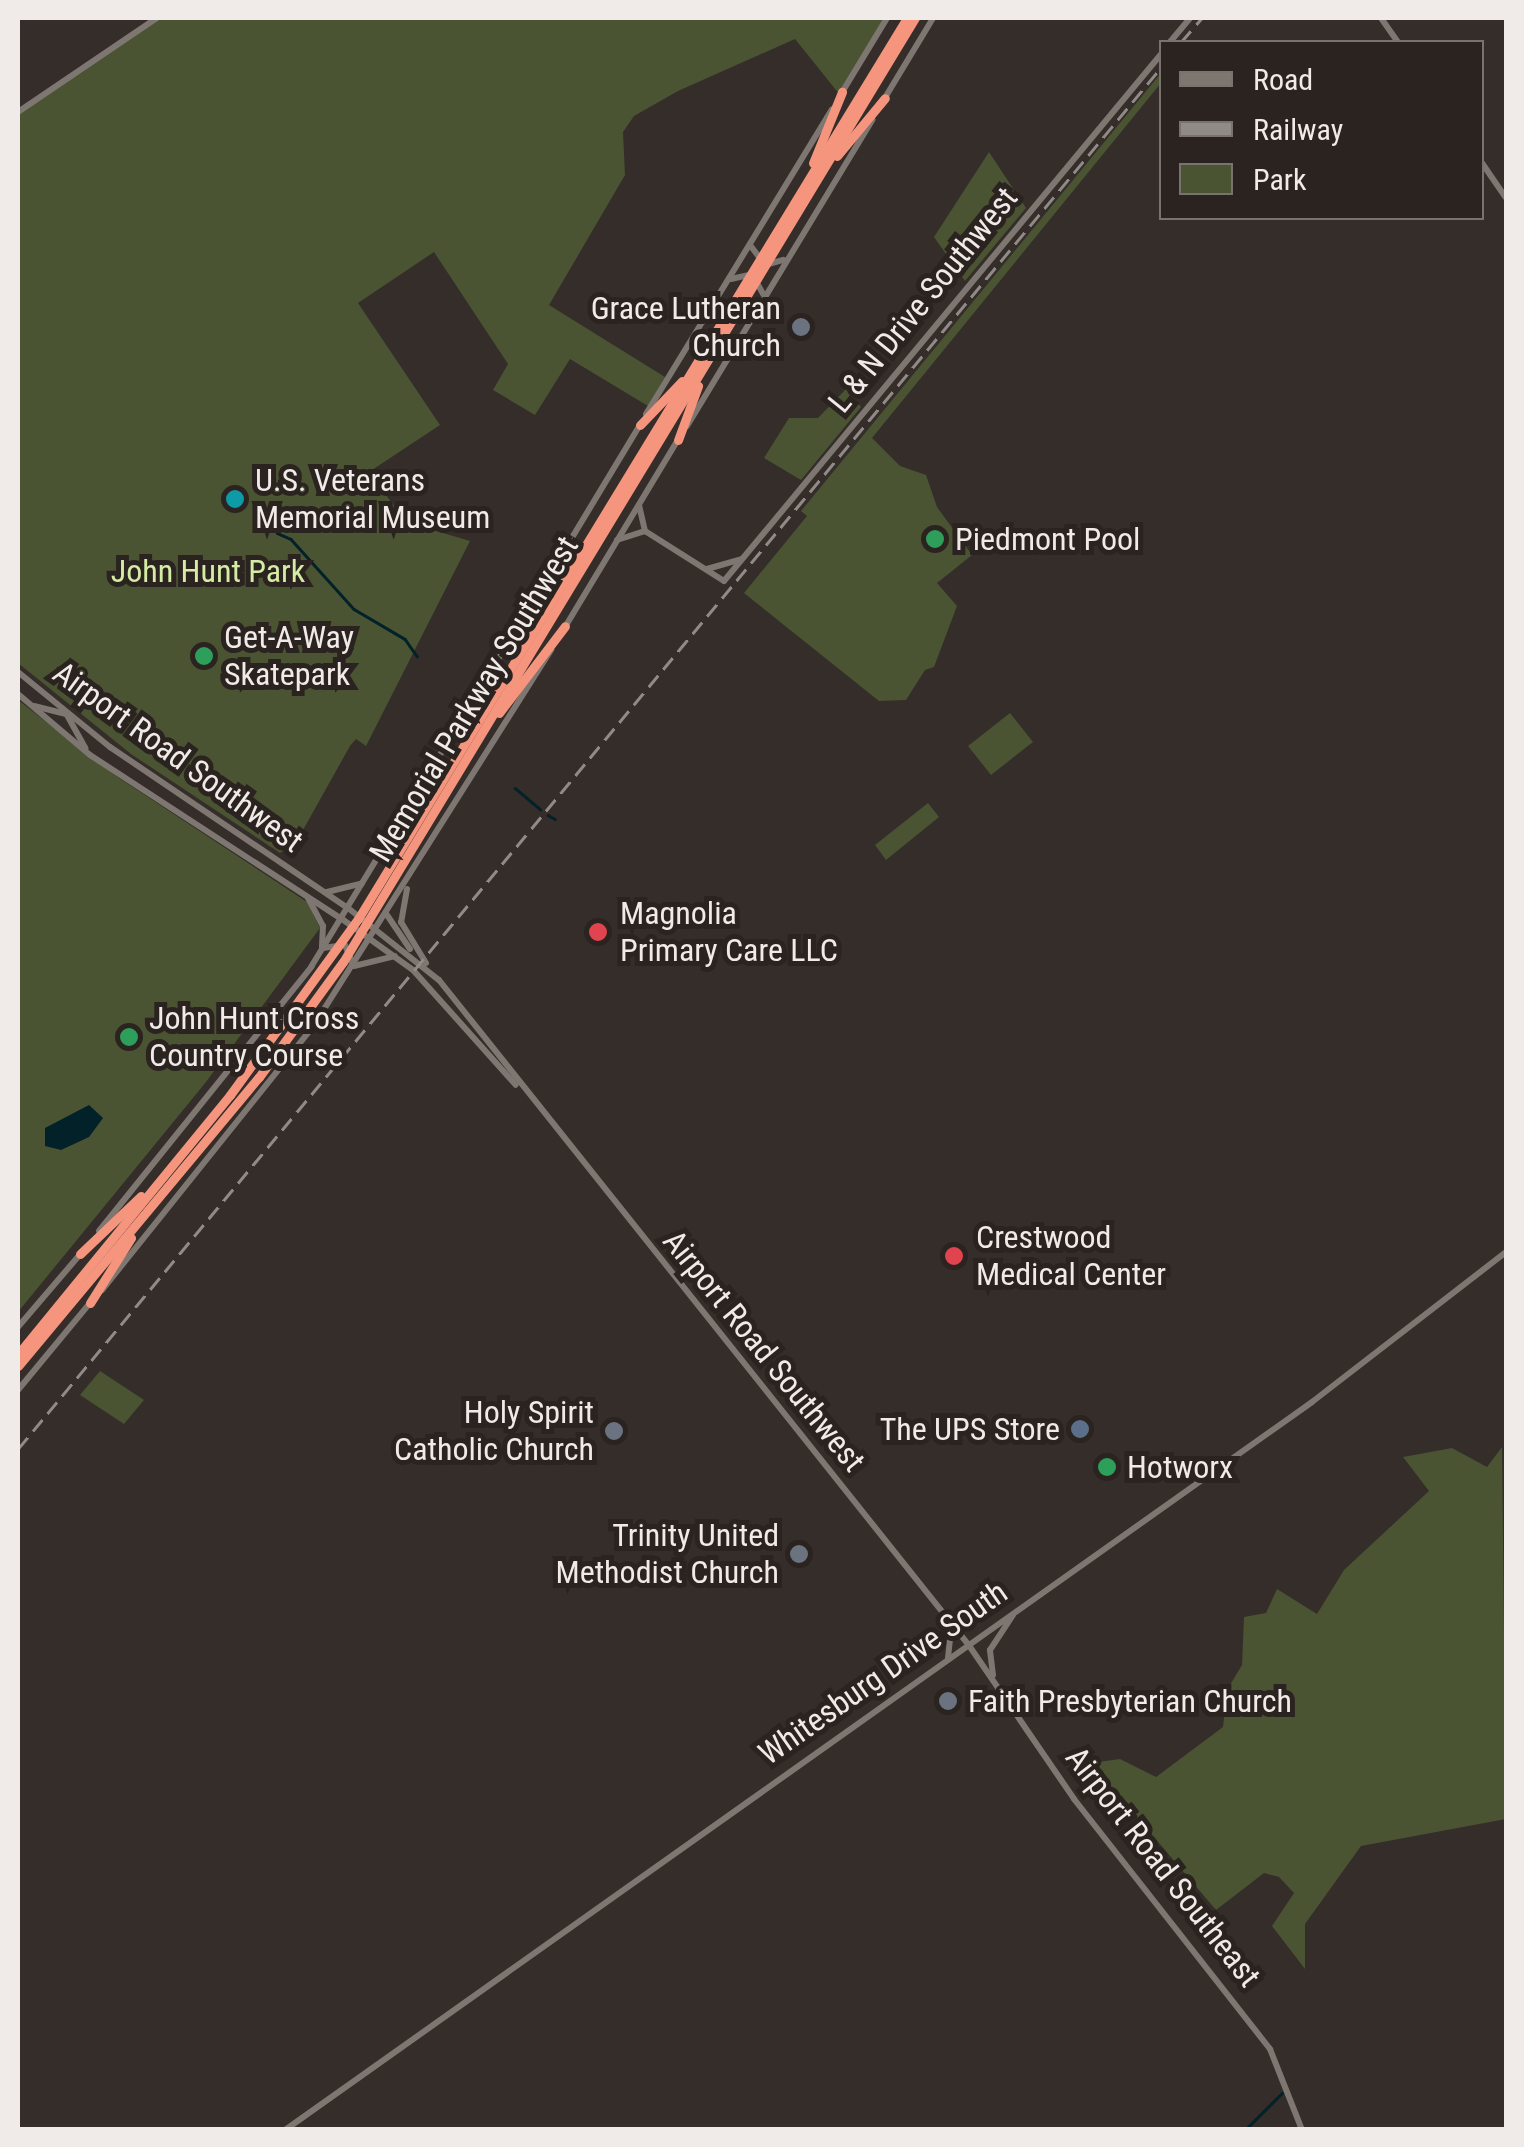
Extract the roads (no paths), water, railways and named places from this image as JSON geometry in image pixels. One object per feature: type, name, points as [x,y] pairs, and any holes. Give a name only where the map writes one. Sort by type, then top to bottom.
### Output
[{"type":"highway","name":"Memorial Parkway Southwest","points":[[386,885],[490,722],[739,300],[769,240],[907,18]]},
{"type":"highway","name":"Memorial Parkway Southwest","points":[[739,300],[780,245],[915,18]]},
{"type":"highway","points":[[805,181],[842,92]]},
{"type":"highway","points":[[828,165],[885,98]]},
{"type":"highway","points":[[640,425],[701,364]]},
{"type":"highway","points":[[678,440],[701,364]]},
{"type":"highway","name":"Memorial Parkway Southwest","points":[[18,1366],[166,1189],[343,961],[505,678],[701,364]]},
{"type":"highway","points":[[505,678],[540,591]]},
{"type":"highway","points":[[490,722],[565,626]]},
{"type":"highway","name":"Memorial Parkway Southwest","points":[[18,1354],[343,961]]},
{"type":"highway","points":[[80,1254],[171,1165]]},
{"type":"highway","points":[[90,1303],[166,1189]]},
{"type":"main road","points":[[18,112],[157,18]]},
{"type":"main road","points":[[18,1327],[230,1074],[321,950],[887,18]]},
{"type":"main road","points":[[18,1390],[265,1092],[343,961],[372,938],[388,915],[933,18]]},
{"type":"main road","points":[[1172,40],[1190,18]]},
{"type":"main road","points":[[1381,18],[1397,40]]},
{"type":"main road","name":"L & N Drive Southwest","points":[[707,569],[724,581],[1159,57]]},
{"type":"main road","points":[[1484,165],[1506,198]]},
{"type":"main road","points":[[750,244],[764,265],[789,255]]},
{"type":"main road","points":[[727,282],[752,274],[762,283],[762,300]]},
{"type":"main road","points":[[639,505],[645,532],[707,569],[742,559]]},
{"type":"main road","points":[[618,540],[645,532]]},
{"type":"main road","name":"Airport Road Southwest","points":[[18,672],[66,714],[378,929],[439,980],[521,1090],[968,1644]]},
{"type":"main road","name":"Airport Road Southwest","points":[[18,694],[90,754],[397,956],[521,1090]]},
{"type":"main road","points":[[26,701],[66,714],[90,754]]},
{"type":"main road","points":[[418,865],[401,922],[439,980]]},
{"type":"main road","points":[[326,892],[362,883]]},
{"type":"main road","points":[[362,883],[373,904],[394,904]]},
{"type":"main road","points":[[305,893],[322,926],[321,950]]},
{"type":"main road","points":[[388,915],[420,962]]},
{"type":"main road","points":[[321,950],[345,944],[343,961]]},
{"type":"main road","points":[[343,961],[397,956]]},
{"type":"main road","name":"Whitesburg Drive South","points":[[285,2130],[1312,1402],[1506,1252]]},
{"type":"main road","points":[[994,1682],[990,1650],[1018,1609]]},
{"type":"main road","points":[[948,1658],[954,1646],[949,1621]]},
{"type":"main road","name":"Airport Road Southeast","points":[[968,1644],[1074,1799],[1270,2049],[1302,2130]]},
{"type":"water","points":[[89,1105],[103,1118],[89,1137],[61,1150],[45,1146],[45,1128]]},
{"type":"waterway","points":[[277,533],[291,539],[354,609],[405,639],[417,656]]},
{"type":"waterway","points":[[515,788],[540,809]]},
{"type":"waterway","points":[[548,815],[555,819]]},
{"type":"waterway","points":[[1245,2130],[1282,2093]]},
{"type":"railway","points":[[1183,40],[1202,18]]},
{"type":"railway","points":[[18,1449],[1159,70]]},
{"type":"place","name":"Grace Lutheran Church","points":[[801,327]]},
{"type":"place","name":"U.S. Veterans Memorial Museum","points":[[235,499]]},
{"type":"place","name":"Piedmont Pool","points":[[935,539]]},
{"type":"place","name":"Get-A-Way Skatepark","points":[[204,656]]},
{"type":"place","name":"Magnolia Primary Care LLC","points":[[598,932]]},
{"type":"place","name":"John Hunt Cross Country Course","points":[[129,1037]]},
{"type":"place","name":"Crestwood Medical Center","points":[[954,1256]]},
{"type":"place","name":"The UPS Store","points":[[1080,1429]]},
{"type":"place","name":"Holy Spirit Catholic Church","points":[[614,1431]]},
{"type":"place","name":"Hotworx","points":[[1107,1467]]},
{"type":"place","name":"Trinity United Methodist Church","points":[[799,1554]]},
{"type":"place","name":"Faith Presbyterian Church","points":[[948,1701]]},
{"type":"park label","name":"John Hunt Park","points":[[208,571]]}]
